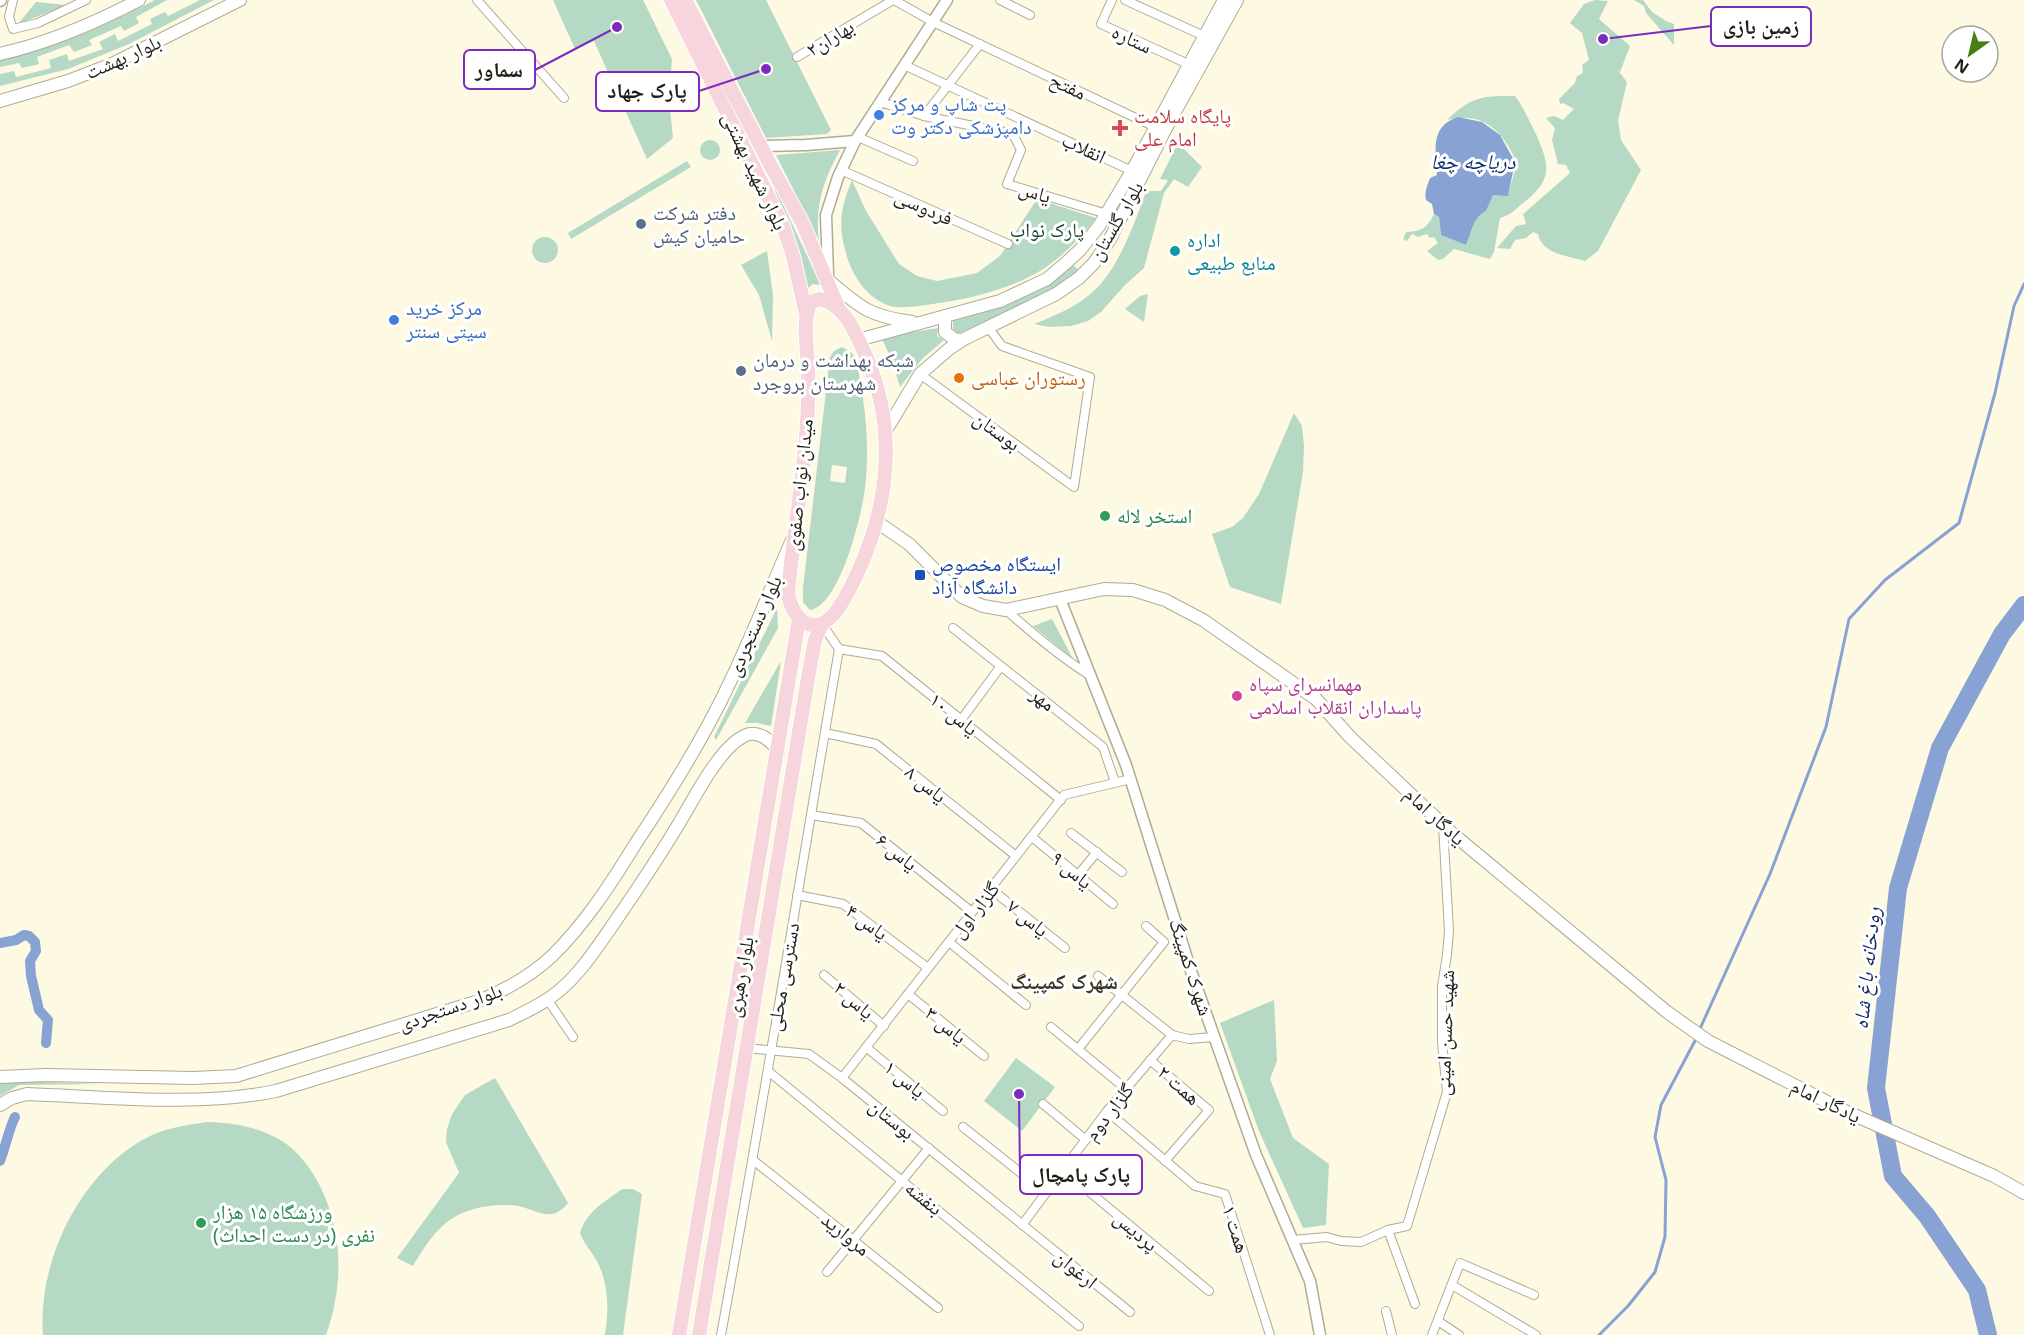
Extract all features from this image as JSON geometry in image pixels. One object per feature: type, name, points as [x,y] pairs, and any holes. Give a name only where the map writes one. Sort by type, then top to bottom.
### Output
[{"type":"main road","points":[[0,54],[26,48],[100,21],[139,0]]},
{"type":"main road","name":"بلوار بهشت","points":[[0,101],[68,81],[112,64],[240,0]]},
{"type":"main road","name":"بلوار شهید بهشتی","points":[[671,0],[783,226],[793,256],[806,316]]},
{"type":"main road","name":"بلوار شهید بهشتی","points":[[685,0],[802,222],[838,308]]},
{"type":"main road","name":"بلوار گلستان","points":[[858,340],[1000,301],[1047,279],[1067,262],[1088,241],[1107,214],[1224,0]]},
{"type":"main road","name":"بلوار گلستان","points":[[885,432],[920,374],[961,340],[1056,294],[1082,276],[1094,263],[1110,239],[1167,126],[1237,0]]},
{"type":"main road","points":[[1067,262],[1080,263],[1083,269],[1082,276]]},
{"type":"main road","points":[[828,280],[869,312],[893,320],[919,323]]},
{"type":"main road","points":[[799,619],[811,625],[822,624],[833,616],[844,600],[867,553],[884,489],[885,432],[872,369],[858,340],[838,308],[830,301],[820,298],[811,302],[806,316]]},
{"type":"main road","name":"میدان نواب صفوی","points":[[799,619],[789,602],[788,592],[806,441],[808,370],[806,316]]},
{"type":"main road","points":[[945,316],[945,332],[954,339],[961,340]]},
{"type":"main road","name":"یادگار امام","points":[[877,522],[909,544],[962,597],[983,606],[1006,610],[1104,589],[1133,591],[1166,600],[1203,620],[1316,699],[1350,737],[1443,825],[1529,899],[1667,1012],[1703,1038],[1847,1112],[1994,1176],[2024,1193]]},
{"type":"main road","name":"بلوار دستجردی","points":[[0,1077],[46,1075],[193,1078],[236,1076],[479,1001],[505,990],[525,977],[551,958],[570,937],[615,877],[657,811],[729,683],[795,534]]},
{"type":"main road","name":"بلوار رهبری","points":[[679,1335],[799,619]]},
{"type":"main road","name":"بلوار رهبری","points":[[699,1335],[808,678],[815,640],[822,624]]},
{"type":"main road","name":"بلوار دستجردی","points":[[0,1105],[12,1098],[27,1094],[170,1099],[245,1097],[276,1091],[509,1020],[533,1008],[560,990],[584,966],[652,869],[713,767],[732,746],[744,735],[755,734],[772,741],[778,751]]},
{"type":"street","points":[[13,0],[9,16],[13,28],[38,24],[86,0]]},
{"type":"street","points":[[477,0],[564,98]]},
{"type":"street","name":"مفتح","points":[[894,0],[933,22],[1155,127]]},
{"type":"street","name":"بهاران۲","points":[[797,57],[894,0]]},
{"type":"street","points":[[828,280],[826,215],[841,170],[856,139],[947,0]]},
{"type":"street","points":[[1000,0],[1030,15]]},
{"type":"street","name":"ستاره","points":[[1112,0],[1101,24],[1188,64]]},
{"type":"street","points":[[1125,0],[1204,36]]},
{"type":"street","points":[[924,116],[980,44]]},
{"type":"street","name":"انقلاب","points":[[904,65],[1132,171]]},
{"type":"street","name":"یاس","points":[[880,102],[924,116],[1013,134],[1021,150],[1007,184],[1107,214]]},
{"type":"street","points":[[760,146],[806,146],[856,139],[913,161]]},
{"type":"street","name":"فردوسی","points":[[841,170],[1008,244]]},
{"type":"street","name":"بوستان","points":[[920,374],[1074,487],[1090,377],[1002,346],[988,327]]},
{"type":"street","name":"شهرک کمپینگ","points":[[1060,599],[1131,778],[1191,971],[1256,1155],[1310,1281],[1320,1335]]},
{"type":"street","points":[[1006,610],[1064,658],[1091,676]]},
{"type":"street","points":[[822,624],[839,649]]},
{"type":"street","name":"مهر","points":[[953,628],[1103,747],[1116,782]]},
{"type":"street","name":"یاس ۱۰","points":[[839,649],[882,656],[1061,800]]},
{"type":"street","name":"دسترسی محلی","points":[[721,1335],[753,1160],[839,649]]},
{"type":"street","points":[[962,720],[1001,666]]},
{"type":"street","name":"یاس ۸","points":[[825,733],[876,744],[1017,856]]},
{"type":"street","name":"گلزار اول","points":[[842,1078],[1064,795],[1131,778]]},
{"type":"street","name":"یاس ۶","points":[[811,815],[861,823],[972,912]]},
{"type":"street","name":"شهید حسن امینی","points":[[1292,1240],[1327,1238],[1361,1242],[1388,1230],[1407,1226],[1447,1092],[1442,1042],[1442,998],[1449,931],[1443,825]]},
{"type":"street","points":[[1071,833],[1122,872]]},
{"type":"street","name":"یاس ۹","points":[[1032,837],[1113,904]]},
{"type":"street","points":[[1078,875],[1097,852]]},
{"type":"street","name":"یاس ۷","points":[[991,889],[1065,948]]},
{"type":"street","name":"یاس ۴","points":[[797,895],[843,903],[928,968]]},
{"type":"street","points":[[1078,1049],[1164,942],[1146,927]]},
{"type":"street","points":[[949,942],[1026,1005]]},
{"type":"street","name":"یاس ۲","points":[[824,975],[884,1026]]},
{"type":"street","points":[[1098,976],[1172,1035],[1189,1039],[1214,1037]]},
{"type":"street","name":"یاس ۳","points":[[908,994],[984,1056]]},
{"type":"street","points":[[547,999],[573,1037]]},
{"type":"street","points":[[1051,1027],[1126,1089]]},
{"type":"street","name":"گلزار دوم","points":[[1023,1225],[1107,1111],[1172,1035]]},
{"type":"street","name":"یاس ۱","points":[[866,1047],[944,1111]]},
{"type":"street","name":"بوستان","points":[[747,1048],[809,1054],[842,1078],[1023,1225]]},
{"type":"street","name":"همت ۲","points":[[1150,1060],[1209,1110],[1165,1161]]},
{"type":"street","name":"بنفشه","points":[[768,1071],[1079,1326]]},
{"type":"street","points":[[1043,1104],[1086,1140]]},
{"type":"street","name":"همت ۱","points":[[1107,1111],[1196,1186],[1225,1194],[1270,1335]]},
{"type":"street","points":[[963,1127],[1046,1193]]},
{"type":"street","points":[[827,1272],[928,1148]]},
{"type":"street","name":"مروارید","points":[[753,1160],[938,1308]]},
{"type":"street","name":"پردیس","points":[[1064,1170],[1209,1291]]},
{"type":"street","name":"ارغوان","points":[[1023,1225],[1130,1312]]},
{"type":"street","points":[[1388,1230],[1414,1304]]},
{"type":"street","points":[[1432,1335],[1460,1263],[1534,1295]]},
{"type":"street","points":[[1452,1285],[1536,1335]]},
{"type":"street","points":[[1386,1311],[1392,1335]]},
{"type":"street","points":[[1438,1321],[1459,1335]]},
{"type":"green space","points":[[155,0],[167,0],[136,17],[139,23],[124,31],[121,26],[89,40],[92,45],[74,52],[69,45],[37,57],[39,64],[22,68],[19,63],[0,67],[0,60],[40,50],[79,36]]},
{"type":"green space","points":[[200,0],[214,0],[129,44],[68,69],[0,86],[0,74],[14,71],[16,77],[51,68],[49,60],[67,54],[69,61],[103,49],[99,42],[115,34],[118,41],[152,24],[150,19],[165,12],[168,16]]},
{"type":"green space","points":[[553,0],[643,0],[672,59],[669,100],[673,138],[647,159],[594,41],[575,49]]},
{"type":"green space","points":[[696,0],[766,0],[831,130],[827,134],[766,138]]},
{"type":"green space","points":[[1595,0],[1608,1],[1599,19],[1630,46],[1620,72],[1616,68],[1627,82],[1618,121],[1621,140],[1641,170],[1598,251],[1585,261],[1550,250],[1540,241],[1538,234],[1533,232],[1526,238],[1515,240],[1510,249],[1497,248],[1516,226],[1526,224],[1523,214],[1570,173],[1566,165],[1558,164],[1552,140],[1555,128],[1546,118],[1554,116],[1563,120],[1574,109],[1563,103],[1560,104],[1559,99],[1575,83],[1577,76],[1583,73],[1582,65],[1589,60],[1582,33],[1570,23],[1584,4]]},
{"type":"green space","points":[[1634,0],[1643,0],[1652,12],[1674,24],[1674,45],[1646,13],[1644,6]]},
{"type":"green space","points":[[36,2],[67,5],[18,24]]},
{"type":"green space","points":[[1515,96],[1536,134],[1544,155],[1546,172],[1540,187],[1533,195],[1513,212],[1500,218],[1494,252],[1490,259],[1454,249],[1443,259],[1438,260],[1427,251],[1438,243],[1434,237],[1430,238],[1427,234],[1418,237],[1412,234],[1407,241],[1403,239],[1406,232],[1423,228],[1434,214],[1439,217],[1441,235],[1466,245],[1478,217],[1486,211],[1493,194],[1508,195],[1517,163],[1498,133],[1481,121],[1471,118],[1447,120],[1473,101],[1487,97]]},
{"type":"green space","points":[[710,140],[717,143],[720,150],[717,157],[710,160],[703,157],[700,150],[703,143]]},
{"type":"green space","points":[[1178,143],[1202,167],[1188,187],[1174,179],[1164,193],[1144,268],[1101,312],[1088,321],[1071,326],[1049,327],[1034,324],[1081,301],[1104,280],[1123,249],[1146,191],[1161,191],[1168,180],[1160,179]]},
{"type":"green space","points":[[840,150],[829,173],[819,204],[819,241],[776,155]]},
{"type":"green space","points":[[687,161],[691,167],[571,239],[568,233]]},
{"type":"green space","points":[[770,177],[821,285],[813,284],[807,289],[798,254]]},
{"type":"green space","name":"پارک نواب","points":[[852,180],[866,211],[899,264],[917,276],[937,281],[977,273],[1000,256],[1037,199],[1096,218],[1063,254],[1027,278],[985,294],[913,307],[894,307],[882,303],[869,294],[855,275],[848,260],[841,220],[844,201]]},
{"type":"green space","points":[[545,237],[554,241],[558,250],[554,259],[545,263],[536,259],[532,250],[536,241]]},
{"type":"green space","points":[[767,251],[773,295],[772,341],[759,295],[741,265]]},
{"type":"green space","points":[[1073,265],[1079,270],[1052,291],[1037,299],[958,334],[953,329],[953,321],[1000,307],[1033,293],[1048,285]]},
{"type":"green space","points":[[1148,294],[1144,322],[1125,309],[1140,296]]},
{"type":"green space","points":[[938,328],[937,336],[944,340],[922,359],[900,387],[891,358],[881,337]]},
{"type":"green space","points":[[842,347],[846,349],[858,364],[867,435],[865,488],[854,537],[840,576],[821,605],[810,610],[803,602],[803,588],[830,357],[834,351]],"holes":[[[832,465],[847,467],[845,483],[830,481]]]},
{"type":"green space","points":[[1294,413],[1302,426],[1303,472],[1281,604],[1230,587],[1212,534],[1232,527],[1243,518],[1259,494]]},
{"type":"green space","points":[[777,608],[778,628],[716,740],[714,737]]},
{"type":"green space","points":[[1052,619],[1073,659],[1033,626]]},
{"type":"green space","points":[[781,661],[771,726],[745,723]]},
{"type":"green space","points":[[1274,1000],[1277,1061],[1270,1079],[1293,1138],[1329,1164],[1326,1225],[1303,1228],[1259,1131],[1220,1023]]},
{"type":"green space","points":[[1016,1058],[1055,1087],[1022,1131],[984,1101]]},
{"type":"green space","points":[[495,1078],[568,1203],[556,1213],[550,1214],[518,1206],[503,1205],[480,1207],[465,1212],[438,1231],[413,1266],[397,1258],[459,1173],[446,1142],[452,1114],[465,1095]]},
{"type":"green space","points":[[13,1081],[103,1084],[19,1085],[0,1096],[0,1084]]},
{"type":"green space","name":"ورزشگاه ۱۵ هزار نفری (در دست احداث)","points":[[207,1122],[246,1127],[273,1136],[296,1152],[314,1175],[331,1213],[338,1254],[336,1295],[326,1335],[43,1335],[43,1307],[47,1278],[68,1222],[83,1196],[101,1173],[122,1154],[146,1138],[168,1129]]},
{"type":"green space","points":[[622,1189],[633,1189],[642,1194],[623,1335],[605,1335],[607,1307],[604,1279],[597,1261],[580,1233],[587,1218]]},
{"type":"water","name":"دریاچه چغا","points":[[1458,117],[1482,122],[1500,135],[1515,162],[1508,196],[1493,195],[1486,211],[1478,217],[1466,245],[1441,235],[1439,217],[1434,214],[1432,204],[1426,200],[1426,188],[1430,178],[1437,175],[1436,141],[1438,133],[1449,121]]},
{"type":"waterway","points":[[1699,1031],[1770,874],[1826,727],[1849,619],[1885,580],[1959,523],[1995,393],[2014,306],[2024,284]]},
{"type":"waterway","name":"رودخانه باغ شاه","points":[[1988,1335],[1977,1290],[1927,1216],[1893,1176],[1876,1088],[1898,888],[1940,748],[2002,634],[2024,605]]},
{"type":"waterway","points":[[0,943],[16,940],[24,935],[29,936],[35,942],[36,951],[30,961],[31,976],[39,1010],[48,1020],[46,1043]]},
{"type":"waterway","points":[[1599,1335],[1628,1306],[1655,1272],[1665,1237],[1666,1180],[1655,1137],[1661,1105],[1697,1037]]},
{"type":"waterway","points":[[0,1161],[15,1117]]},
{"type":"place","name":"سماور","points":[[617,27]]},
{"type":"place","name":"زمین بازی","points":[[1603,39]]},
{"type":"place","name":"پارک جهاد","points":[[766,69]]},
{"type":"place","name":"پت شاپ و مرکز دامپزشکی دکتر وت","points":[[879,115]]},
{"type":"place","name":"پایگاه سلامت امام علی","points":[[1120,128]]},
{"type":"place","name":"دفتر شرکت حامیان کیش","points":[[641,224]]},
{"type":"place","name":"اداره منابع طبیعی","points":[[1175,251]]},
{"type":"place","name":"مرکز خرید سیتی سنتر","points":[[394,320]]},
{"type":"place","name":"شبکه بهداشت و درمان شهرستان بروجرد","points":[[741,371]]},
{"type":"place","name":"رستوران عباسی","points":[[959,378]]},
{"type":"place","name":"استخر لاله","points":[[1105,516]]},
{"type":"place","name":"ایستگاه مخصوص دانشگاه آزاد","points":[[920,575]]},
{"type":"place","name":"مهمانسرای سپاه پاسداران انقلاب اسلامی","points":[[1237,696]]},
{"type":"place","name":"پارک پامچال","points":[[1019,1094]]},
{"type":"place","name":"ورزشگاه ۱۵ هزار نفری (در دست احداث)","points":[[201,1223]]},
{"type":"district","name":"شهرک کمپینگ","points":[[1064,982]]}]
